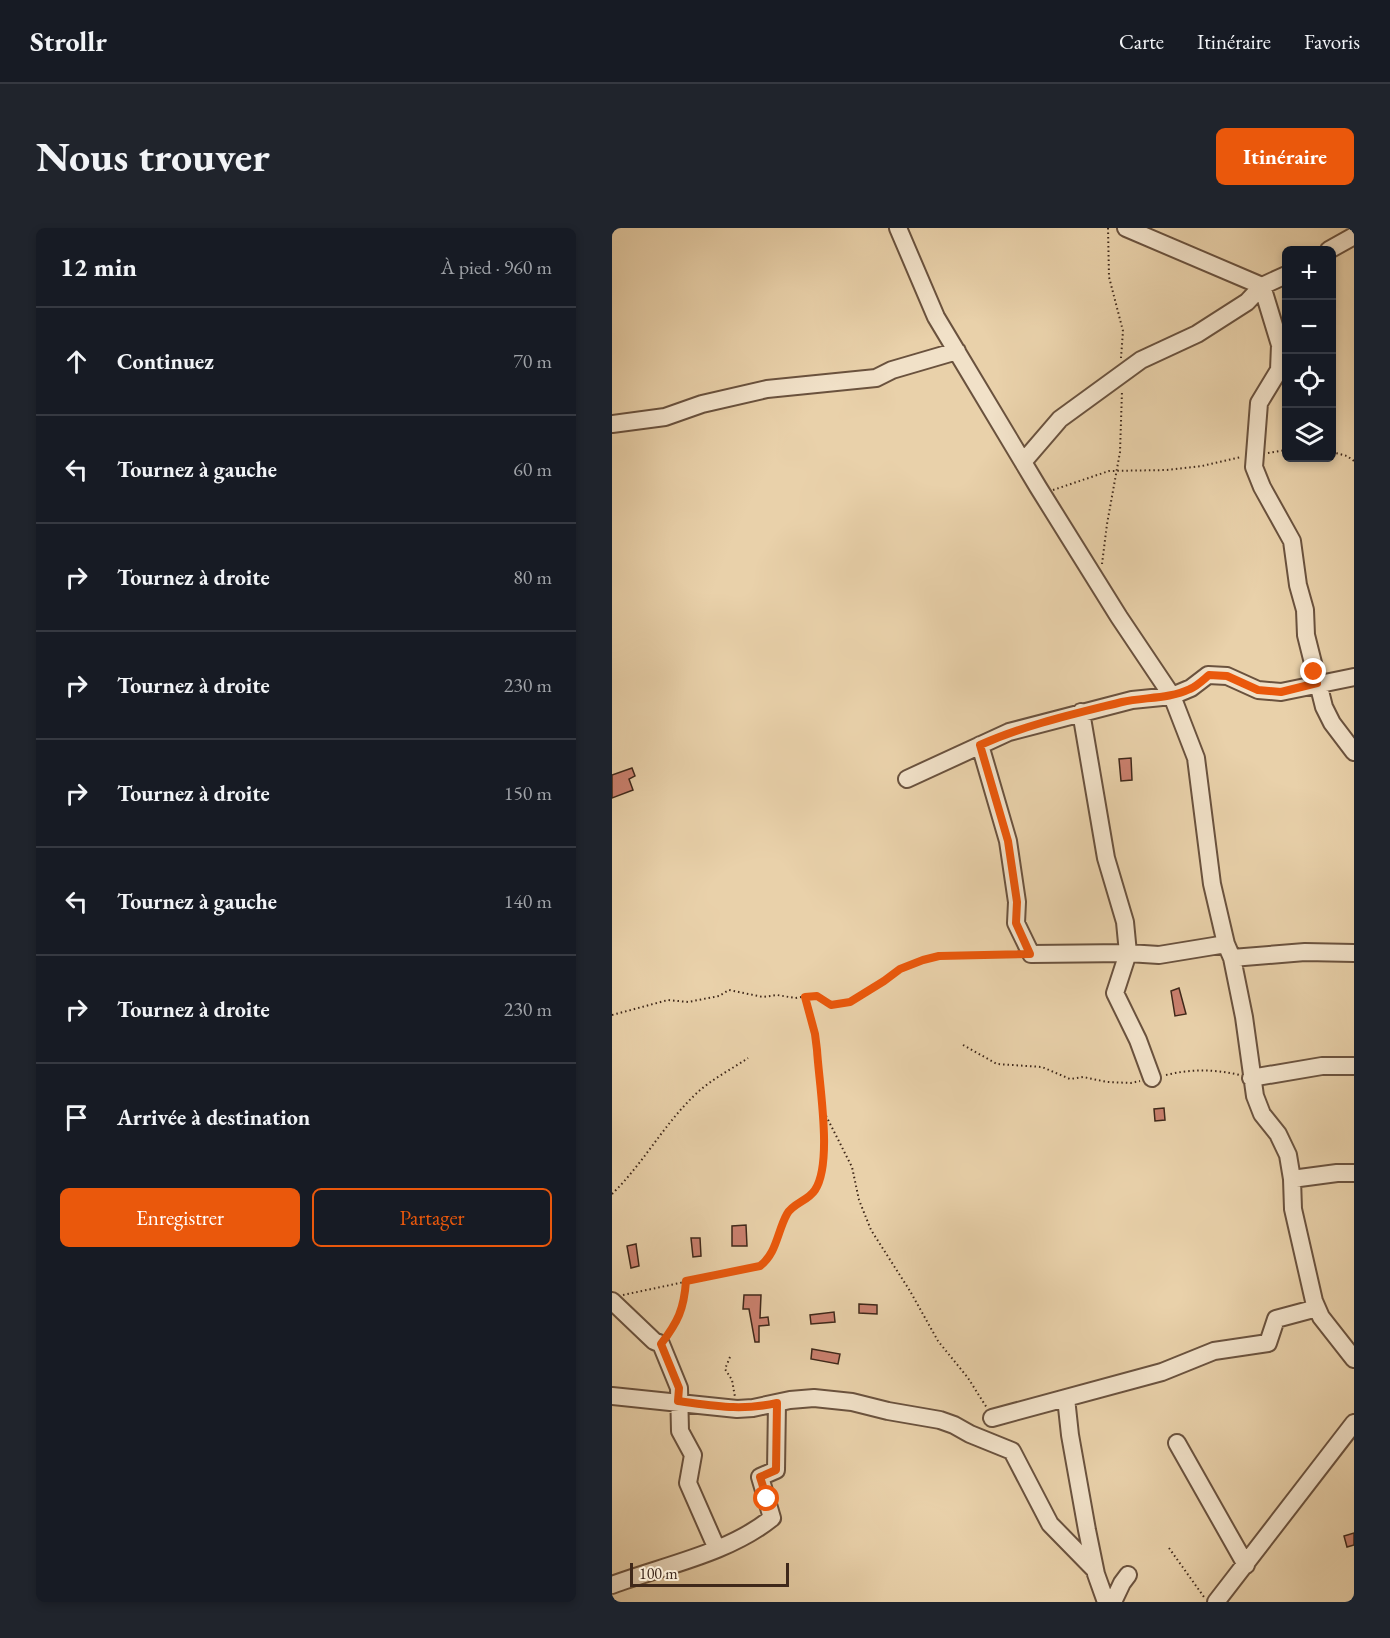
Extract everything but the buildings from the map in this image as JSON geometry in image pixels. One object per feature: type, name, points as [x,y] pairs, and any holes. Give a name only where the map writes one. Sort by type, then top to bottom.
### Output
[{"type":"street","points":[[898,228],[936,317],[1119,618],[1172,696],[1196,758],[1212,884],[1244,1017],[1251,1078],[1262,1114],[1278,1134],[1288,1155],[1293,1209],[1317,1308],[1321,1317],[1354,1359]]},
{"type":"street","points":[[1126,228],[1262,285]]},
{"type":"street","points":[[1334,246],[1349,233]]},
{"type":"street","points":[[1023,462],[1060,419],[1141,360],[1197,334],[1247,302],[1262,285],[1282,277]]},
{"type":"street","points":[[1262,285],[1280,345],[1279,370],[1259,404],[1254,467],[1292,541],[1298,585],[1305,610],[1306,635],[1324,707],[1332,723],[1354,752]]},
{"type":"street","points":[[612,424],[665,417],[702,404],[767,389],[876,378],[892,370],[957,351]]},
{"type":"street","points":[[907,779],[1009,732],[1132,700],[1172,696],[1191,688],[1209,675],[1227,676],[1258,690],[1281,692],[1354,677]]},
{"type":"street","points":[[1081,712],[1106,858],[1125,922],[1128,953],[1115,993],[1138,1040],[1152,1078]]},
{"type":"street","points":[[980,745],[1008,841],[1017,902],[1016,923],[1030,954],[1159,955],[1229,951],[1354,953]]},
{"type":"street","points":[[1251,1078],[1323,1066],[1354,1066]]},
{"type":"street","points":[[1292,1179],[1354,1173]]},
{"type":"street","points":[[617,1298],[654,1341],[661,1344],[679,1388],[680,1431],[693,1455],[688,1483],[717,1549]]},
{"type":"street","points":[[992,1418],[1162,1372],[1214,1351],[1268,1343],[1276,1320],[1317,1308]]},
{"type":"street","points":[[612,1396],[678,1401],[737,1409],[813,1398],[852,1402],[940,1420],[1012,1451],[1050,1524],[1095,1570]]},
{"type":"street","points":[[1066,1398],[1070,1435],[1095,1570],[1106,1602]]},
{"type":"street","points":[[612,1585],[717,1549],[764,1525],[772,1518],[760,1477],[776,1470],[777,1403]]},
{"type":"street","points":[[1216,1602],[1354,1423]]},
{"type":"street","points":[[1177,1443],[1246,1565]]},
{"type":"street","points":[[1113,1602],[1128,1575]]},
{"type":"path","points":[[1102,567],[1122,433],[1120,363],[1123,331],[1109,277],[1108,228]]},
{"type":"path","points":[[1042,494],[1095,475],[1116,471],[1167,470],[1202,466],[1282,451]]},
{"type":"path","points":[[1336,453],[1354,460]]},
{"type":"path","points":[[612,1015],[668,1000],[688,1002],[719,996],[729,990],[764,997],[817,996],[831,1005],[850,1002],[900,969],[931,958],[1030,954]]},
{"type":"path","points":[[617,1298],[760,1266],[769,1259],[788,1212],[814,1192],[823,1173],[824,1144],[815,1034],[805,997]]},
{"type":"path","points":[[963,1045],[997,1064],[1042,1067],[1070,1080],[1083,1077],[1107,1082],[1131,1083],[1200,1070],[1218,1070],[1251,1078]]},
{"type":"path","points":[[612,1194],[627,1180],[662,1132],[698,1091],[748,1059]]},
{"type":"path","points":[[821,1106],[852,1167],[858,1200],[871,1230],[910,1291],[938,1341],[980,1395],[992,1418]]},
{"type":"path","points":[[661,1344],[675,1325],[683,1307],[686,1281]]},
{"type":"path","points":[[730,1357],[725,1369],[732,1380],[737,1409]]},
{"type":"path","points":[[1169,1548],[1208,1602]]},
{"type":"route","points":[[767,1499],[760,1477],[776,1470],[777,1403],[737,1409],[678,1401],[679,1388],[661,1344],[675,1325],[683,1307],[686,1281],[760,1266],[769,1259],[788,1212],[814,1192],[823,1173],[824,1144],[817,1050],[805,997],[817,996],[826,1004],[831,1005],[850,1002],[900,969],[912,963],[939,956],[1030,954],[1016,923],[1017,902],[1008,841],[980,745],[1009,732],[1081,712],[1132,700],[1172,696],[1191,688],[1209,675],[1227,676],[1258,690],[1281,692],[1317,683],[1314,672]]}]
